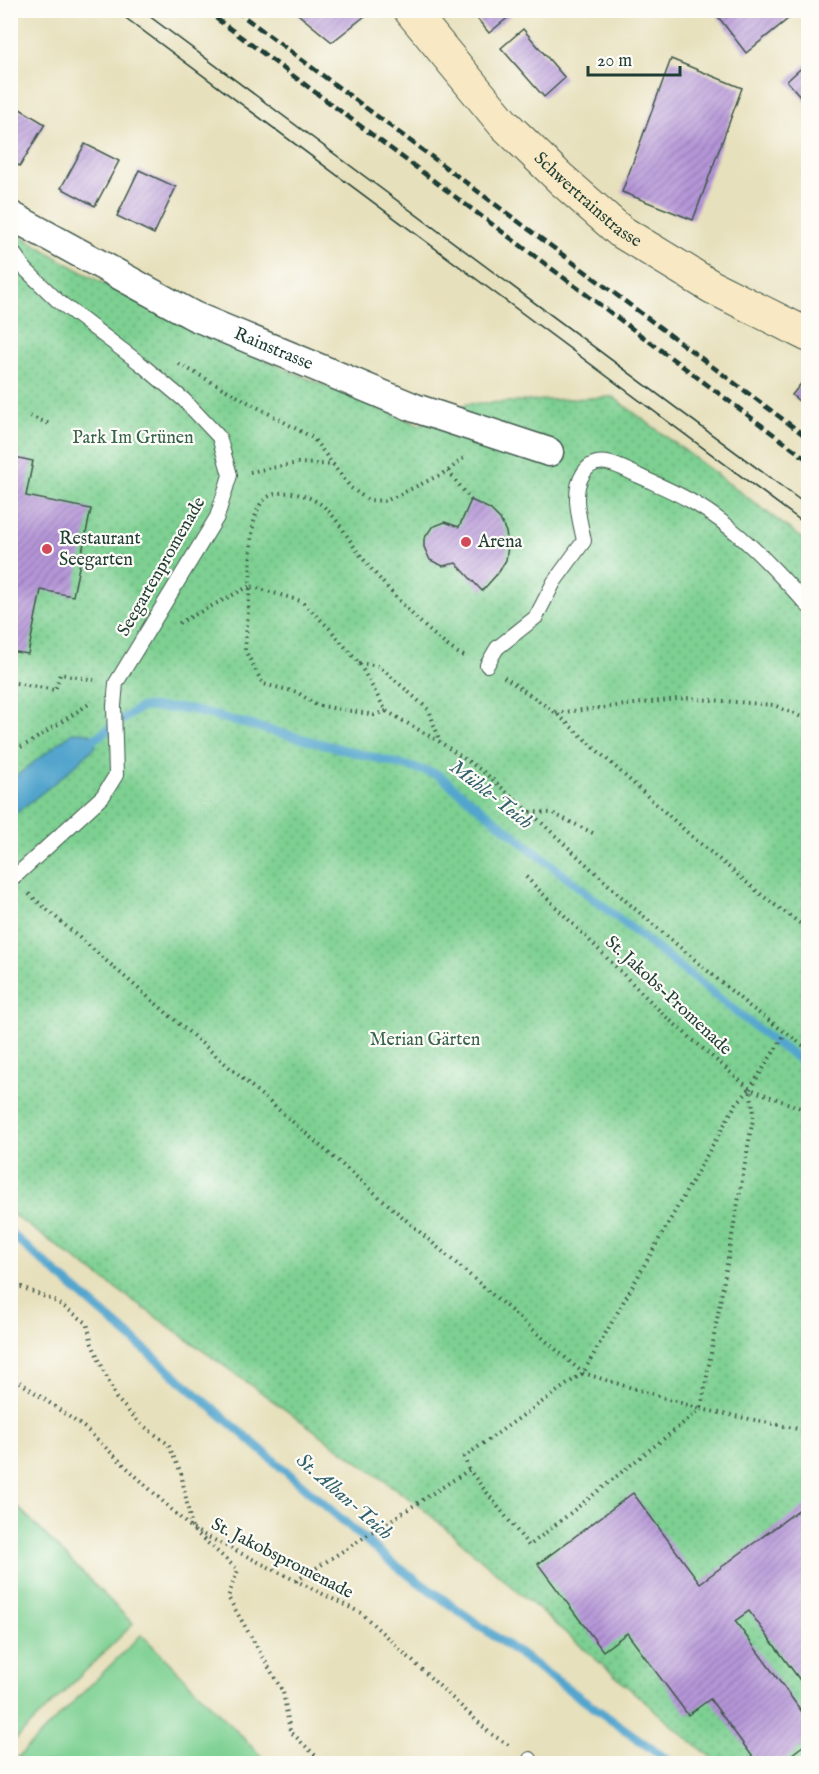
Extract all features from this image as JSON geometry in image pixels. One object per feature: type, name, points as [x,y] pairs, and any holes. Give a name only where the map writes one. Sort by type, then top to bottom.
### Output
[{"type":"main road","name":"Schwertrainstrasse","points":[[419,14],[503,123],[561,179],[620,231],[712,286],[808,335]]},
{"type":"street","name":"Rainstrasse","points":[[10,215],[194,316],[415,408],[549,452]]},
{"type":"lane","points":[[10,248],[25,269],[58,301],[184,400],[219,437],[230,475]]},
{"type":"lane","points":[[487,665],[497,648],[536,617],[555,582],[584,541],[576,495],[579,482],[584,471],[593,464],[608,461],[690,501],[730,528],[766,559],[808,606]]},
{"type":"lane","name":"Seegartenpromenade","points":[[11,880],[103,796],[116,775],[114,706],[116,683],[217,517],[230,475]]},
{"type":"path","points":[[141,364],[163,355],[313,438],[351,488],[368,500],[386,501],[448,471],[472,452],[481,430]]},
{"type":"path","points":[[30,416],[52,424]]},
{"type":"path","points":[[230,475],[298,463],[335,465]]},
{"type":"path","points":[[448,471],[471,500]]},
{"type":"path","points":[[386,711],[374,715],[316,705],[297,692],[263,684],[245,650],[254,518],[259,506],[268,496],[290,492],[314,499],[325,507],[374,574],[436,636],[461,655],[487,665],[556,713],[689,834],[764,897],[808,929]]},
{"type":"path","points":[[176,624],[250,586],[300,601],[329,628],[358,663],[386,711],[440,742],[484,773],[530,812],[627,902],[785,1034],[808,1049]]},
{"type":"path","points":[[358,663],[379,666],[429,710],[440,742]]},
{"type":"path","points":[[10,682],[55,690],[60,674],[116,683]]},
{"type":"path","points":[[10,752],[84,708],[116,683]]},
{"type":"path","points":[[556,713],[686,698],[774,705],[808,720]]},
{"type":"path","points":[[530,812],[552,813],[593,833]]},
{"type":"path","name":"St. Jakobs-Promenade","points":[[526,877],[665,1016],[750,1089],[808,1111]]},
{"type":"path","points":[[11,880],[583,1373],[701,1409],[808,1431]]},
{"type":"path","points":[[750,1089],[754,1113],[701,1409],[529,1546],[469,1470],[464,1457],[583,1373],[736,1104],[750,1089],[785,1034]]},
{"type":"path","points":[[10,1282],[57,1302],[87,1323],[92,1344],[116,1398],[141,1424],[168,1444],[181,1473],[192,1528],[238,1570],[228,1596],[283,1692],[290,1731],[324,1764]]},
{"type":"path","name":"St. Jakobspromenade","points":[[10,1375],[85,1428],[192,1528],[361,1613],[491,1734],[529,1761]]},
{"type":"path","points":[[296,1581],[469,1470]]},
{"type":"green space","name":"Merian Gärten","points":[[11,229],[59,259],[159,312],[262,359],[419,425],[467,404],[613,397],[808,543],[808,1763],[720,1763],[690,1741],[421,1507],[11,1213]]},
{"type":"green space","points":[[11,1500],[133,1624],[11,1744]]},
{"type":"green space","points":[[141,1635],[268,1763],[12,1763]]},
{"type":"water","points":[[73,732],[90,733],[96,746],[62,777],[11,817],[11,780]]},
{"type":"building","points":[[293,10],[323,10],[328,15],[334,10],[360,10],[365,16],[332,42]]},
{"type":"building","points":[[470,10],[517,10],[489,33]]},
{"type":"building","points":[[713,10],[799,10],[746,53]]},
{"type":"building","points":[[523,29],[565,78],[544,97],[501,48]]},
{"type":"building","points":[[671,59],[742,88],[693,220],[622,192]]},
{"type":"building","points":[[808,62],[808,105],[787,81]]},
{"type":"building","points":[[10,103],[45,124],[20,166],[10,161]]},
{"type":"building","points":[[85,144],[119,161],[95,206],[61,188]]},
{"type":"building","points":[[139,170],[176,187],[154,234],[117,216]]},
{"type":"building","points":[[808,375],[808,409],[792,395]]},
{"type":"building","name":"Restaurant Seegarten","points":[[10,456],[33,461],[26,496],[91,509],[73,596],[41,590],[28,654],[10,651]]},
{"type":"building","name":"Arena","points":[[471,500],[490,509],[500,519],[506,532],[508,546],[506,560],[499,572],[482,591],[456,563],[443,566],[430,560],[424,547],[424,539],[432,527],[445,522],[459,527]]},
{"type":"building","points":[[633,1493],[700,1583],[808,1503],[808,1691],[749,1611],[735,1621],[808,1720],[808,1742],[779,1764],[758,1764],[710,1699],[688,1715],[627,1633],[603,1651],[538,1564]]},
{"type":"waterway","name":"Mühle-Teich","points":[[94,739],[141,707],[189,709],[437,774],[774,1042],[808,1065]]},
{"type":"waterway","name":"St. Alban-Teich","points":[[10,1233],[391,1562],[673,1764]]},
{"type":"tram line","points":[[115,10],[808,526]]},
{"type":"tram line","points":[[141,10],[808,506]]},
{"type":"railway","points":[[205,10],[808,460]]},
{"type":"railway","points":[[235,10],[808,438]]},
{"type":"place","name":"Arena","points":[[466,542]]},
{"type":"place","name":"Restaurant Seegarten","points":[[47,549]]},
{"type":"park label","name":"Park Im Grünen","points":[[133,438]]}]
